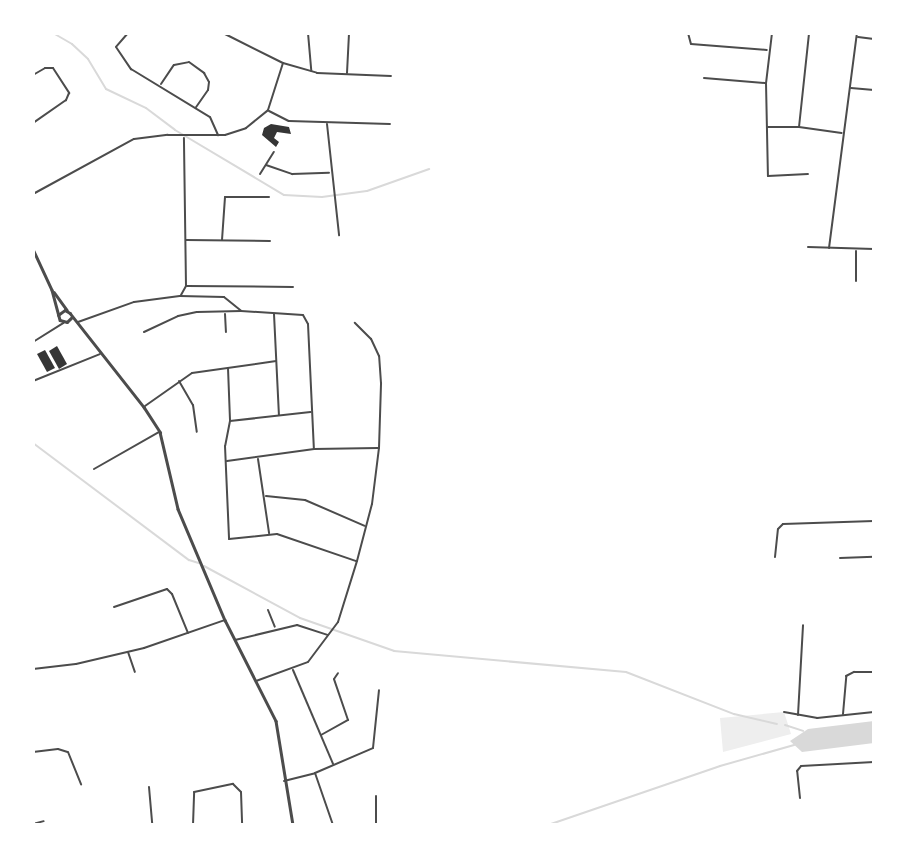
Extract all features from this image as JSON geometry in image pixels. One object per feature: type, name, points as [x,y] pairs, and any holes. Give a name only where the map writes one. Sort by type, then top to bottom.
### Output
[{"type":"street","points":[[128,33],[116,45],[131,69],[212,118],[218,136]]},
{"type":"street","points":[[223,33],[283,63],[311,71],[391,76]]},
{"type":"street","points":[[308,33],[311,71]]},
{"type":"street","points":[[347,74],[349,33]]},
{"type":"street","points":[[688,33],[691,44],[768,50]]},
{"type":"street","points":[[772,33],[766,83],[768,176],[808,174]]},
{"type":"street","points":[[799,127],[809,33]]},
{"type":"street","points":[[829,248],[857,35],[874,39]]},
{"type":"street","points":[[160,85],[174,65],[189,62],[204,73],[209,82],[208,90],[196,107]]},
{"type":"street","points":[[33,194],[134,139],[218,136],[246,128],[268,110],[283,63]]},
{"type":"street","points":[[33,75],[52,68],[69,93],[66,100],[33,123]]},
{"type":"street","points":[[704,78],[766,83]]},
{"type":"street","points":[[850,88],[874,90]]},
{"type":"street","points":[[268,110],[285,120],[390,124]]},
{"type":"street","points":[[327,123],[330,173],[339,235]]},
{"type":"street","points":[[767,127],[799,127],[843,134]]},
{"type":"street","points":[[180,296],[186,286],[184,136]]},
{"type":"street","points":[[260,174],[275,152]]},
{"type":"street","points":[[266,165],[292,174],[330,173]]},
{"type":"street","points":[[222,240],[224,198],[231,195],[269,197]]},
{"type":"street","points":[[185,240],[270,241]]},
{"type":"street","points":[[808,247],[874,249]]},
{"type":"street","points":[[33,249],[52,290],[58,315],[63,323]]},
{"type":"street","points":[[856,249],[856,281]]},
{"type":"street","points":[[186,286],[293,287]]},
{"type":"street","points":[[52,290],[71,318],[144,407],[160,432],[175,500],[234,640],[278,727],[284,781],[293,825]]},
{"type":"street","points":[[77,323],[134,302],[180,296],[224,297],[241,311]]},
{"type":"street","points":[[58,315],[67,310]]},
{"type":"street","points":[[144,332],[186,314],[241,311],[298,314],[307,320],[314,449]]},
{"type":"street","points":[[225,313],[226,332]]},
{"type":"street","points":[[274,313],[279,415]]},
{"type":"street","points":[[33,342],[71,318]]},
{"type":"street","points":[[256,681],[307,662],[334,628],[357,561],[366,526],[379,448],[379,356],[371,339],[355,323]]},
{"type":"street","points":[[33,381],[102,353]]},
{"type":"street","points":[[144,407],[179,380],[203,370],[276,361]]},
{"type":"street","points":[[228,368],[230,421],[226,461],[229,539],[269,534],[357,561]]},
{"type":"street","points":[[179,380],[193,405],[197,432]]},
{"type":"street","points":[[230,421],[312,412]]},
{"type":"street","points":[[94,469],[160,432]]},
{"type":"street","points":[[226,461],[314,449],[379,448]]},
{"type":"street","points":[[258,457],[266,496],[269,534]]},
{"type":"street","points":[[266,496],[304,500],[366,526]]},
{"type":"street","points":[[775,557],[778,529],[783,524],[874,522]]},
{"type":"street","points":[[840,558],[874,557]]},
{"type":"street","points":[[114,607],[167,589],[172,594],[188,634]]},
{"type":"street","points":[[268,610],[275,628]]},
{"type":"street","points":[[33,669],[76,664],[128,651],[225,620]]},
{"type":"street","points":[[234,640],[275,628],[297,625],[328,635]]},
{"type":"street","points":[[798,715],[803,625]]},
{"type":"street","points":[[128,651],[135,673]]},
{"type":"street","points":[[293,669],[333,764]]},
{"type":"street","points":[[842,715],[846,677],[855,672],[874,672]]},
{"type":"street","points":[[321,735],[348,720],[334,679],[338,673]]},
{"type":"street","points":[[284,781],[315,773],[373,748],[379,690]]},
{"type":"street","points":[[784,712],[812,718],[874,712]]},
{"type":"street","points":[[33,752],[58,748],[68,752],[81,784]]},
{"type":"street","points":[[800,798],[797,771],[800,766],[874,762]]},
{"type":"street","points":[[315,773],[333,825]]},
{"type":"street","points":[[193,825],[194,792],[233,784],[241,792],[242,825]]},
{"type":"street","points":[[149,787],[152,825]]},
{"type":"street","points":[[376,796],[376,825]]},
{"type":"street","points":[[33,824],[44,821]]},
{"type":"shaded area","points":[[784,712],[791,734],[723,752],[720,718]]},
{"type":"shaded area","points":[[874,721],[874,743],[802,752],[790,741],[808,729]]},
{"type":"building","points":[[271,124],[289,127],[291,134],[277,132],[274,138],[279,142],[276,147],[262,135],[264,128]]},
{"type":"building","points":[[57,346],[67,364],[59,369],[49,351]]},
{"type":"building","points":[[45,350],[55,368],[47,372],[37,354]]},
{"type":"waterway","points":[[53,33],[72,44],[88,59],[106,89],[146,108],[175,130],[284,195],[322,197],[367,191],[429,169]]},
{"type":"waterway","points":[[33,443],[189,560],[199,563]]},
{"type":"waterway","points":[[204,566],[300,618],[394,651],[626,672],[734,714],[777,724]]},
{"type":"waterway","points":[[785,725],[803,731]]},
{"type":"waterway","points":[[548,825],[720,766],[794,745]]}]
